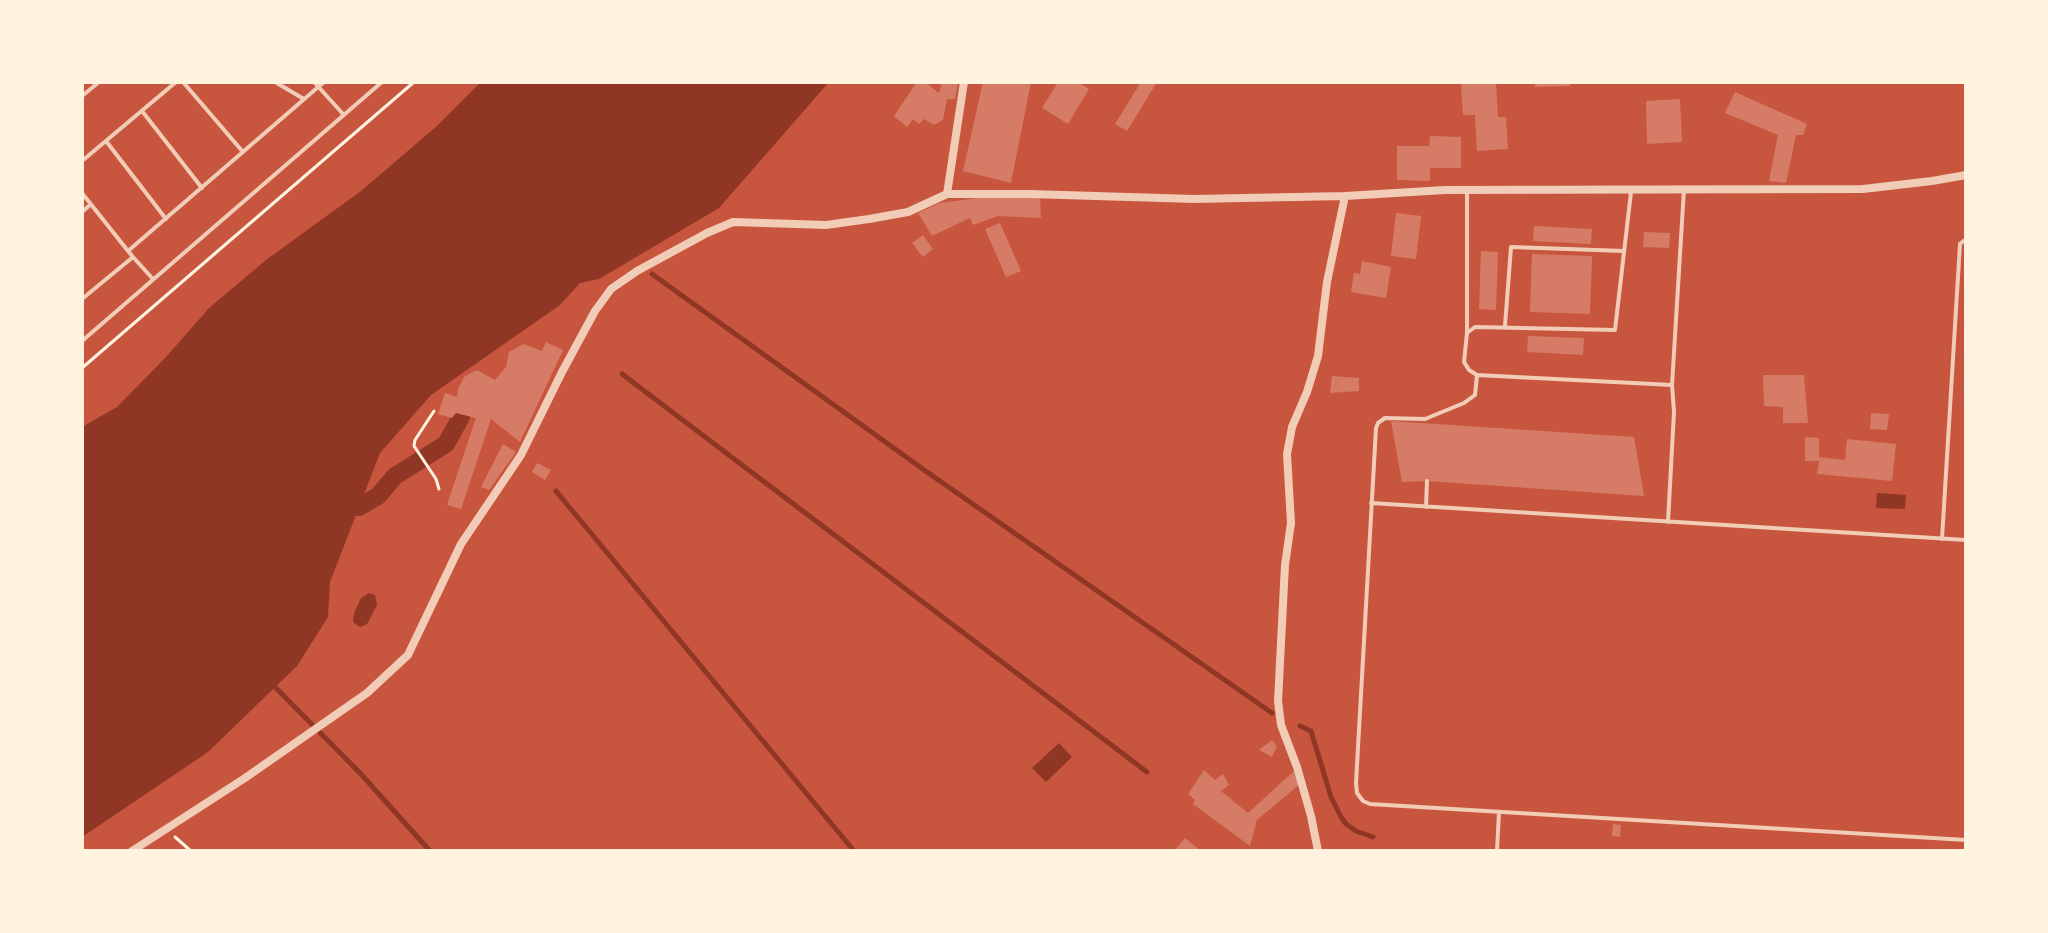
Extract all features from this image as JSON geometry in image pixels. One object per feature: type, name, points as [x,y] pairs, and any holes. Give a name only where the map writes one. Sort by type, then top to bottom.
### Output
[{"type":"street","points":[[947,194],[964,82]]},
{"type":"street","points":[[132,851],[367,693],[408,655],[461,544],[521,455],[595,311],[611,289],[707,233],[733,222],[826,225],[908,212],[947,194],[1194,199],[1467,190],[1863,189],[1966,175]]},
{"type":"street","points":[[1318,851],[1297,767],[1281,725],[1278,701],[1285,565],[1291,523],[1287,454],[1292,427],[1318,356],[1327,282],[1345,196]]},
{"type":"lane","points":[[82,96],[99,82]]},
{"type":"lane","points":[[82,161],[176,82]]},
{"type":"lane","points":[[183,82],[243,152]]},
{"type":"lane","points":[[275,82],[305,100]]},
{"type":"lane","points":[[128,251],[305,100],[316,84],[324,82]]},
{"type":"lane","points":[[82,341],[382,82]]},
{"type":"lane","points":[[316,84],[344,115]]},
{"type":"lane","points":[[142,111],[202,188]]},
{"type":"lane","points":[[106,141],[166,219]]},
{"type":"lane","points":[[1668,522],[1674,412],[1672,385],[1684,189]]},
{"type":"lane","points":[[1467,190],[1467,333],[1464,362],[1469,370],[1477,375],[1672,385]]},
{"type":"lane","points":[[1467,333],[1475,327],[1505,326],[1615,330],[1632,190]]},
{"type":"lane","points":[[82,193],[153,280]]},
{"type":"lane","points":[[82,212],[91,204]]},
{"type":"lane","points":[[1942,539],[1960,244],[1966,239]]},
{"type":"lane","points":[[1505,326],[1511,247],[1624,251]]},
{"type":"lane","points":[[82,299],[133,257]]},
{"type":"lane","points":[[1477,375],[1475,395],[1464,403],[1425,419],[1385,418],[1376,428],[1356,783],[1357,793],[1363,801],[1370,804],[1966,840]]},
{"type":"lane","points":[[1426,507],[1427,481]]},
{"type":"lane","points":[[1371,503],[1966,540]]},
{"type":"lane","points":[[1497,850],[1499,812]]},
{"type":"path","points":[[82,368],[414,82]]},
{"type":"path","points":[[434,411],[414,446],[436,479],[439,489]]},
{"type":"path","points":[[166,829],[191,851]]},
{"type":"shaded area","points":[[481,82],[829,82],[719,208],[599,279],[580,283],[560,305],[431,395],[380,453],[330,582],[328,617],[297,666],[208,752],[82,837],[82,427],[117,407],[209,308],[266,260],[361,191],[437,126]]},
{"type":"shaded area","points":[[1877,493],[1906,495],[1905,509],[1876,508]]},
{"type":"shaded area","points":[[369,593],[375,595],[377,605],[367,624],[360,627],[353,622],[354,613],[361,598]]},
{"type":"shaded area","points":[[1059,743],[1072,757],[1046,782],[1032,768]]},
{"type":"building","points":[[917,82],[925,82],[939,93],[942,82],[958,82],[955,99],[947,99],[943,120],[934,125],[924,119],[919,124],[913,119],[907,127],[894,116]]},
{"type":"building","points":[[983,82],[1031,82],[1011,183],[963,171]]},
{"type":"building","points":[[1058,82],[1078,82],[1089,89],[1068,124],[1042,108]]},
{"type":"building","points":[[1141,82],[1157,82],[1127,131],[1115,124]]},
{"type":"building","points":[[1496,82],[1498,117],[1506,117],[1508,149],[1477,151],[1475,115],[1463,115],[1461,84]]},
{"type":"building","points":[[1535,82],[1570,82],[1570,86],[1535,87]]},
{"type":"building","points":[[1735,92],[1807,124],[1803,135],[1796,135],[1786,183],[1769,181],[1778,135],[1725,113]]},
{"type":"building","points":[[1680,99],[1682,142],[1647,144],[1646,101]]},
{"type":"building","points":[[1430,136],[1461,137],[1461,168],[1430,168],[1430,181],[1397,180],[1397,146],[1429,146]]},
{"type":"building","points":[[993,196],[1040,198],[1041,218],[998,216],[973,225],[970,218],[932,236],[918,213],[940,203]]},
{"type":"building","points":[[1396,213],[1421,216],[1416,259],[1391,256]]},
{"type":"building","points":[[1000,223],[1021,271],[1006,277],[985,229]]},
{"type":"building","points":[[1534,226],[1592,229],[1591,244],[1533,241]]},
{"type":"building","points":[[1644,232],[1670,233],[1669,248],[1643,247]]},
{"type":"building","points":[[923,235],[933,249],[923,257],[912,243]]},
{"type":"building","points":[[1481,251],[1498,252],[1496,310],[1479,309]]},
{"type":"building","points":[[1532,254],[1592,256],[1590,314],[1530,312]]},
{"type":"building","points":[[1362,261],[1391,267],[1386,298],[1351,292],[1354,273],[1360,274]]},
{"type":"building","points":[[1528,336],[1584,338],[1583,355],[1527,352]]},
{"type":"building","points":[[546,342],[563,350],[520,442],[491,419],[461,509],[447,505],[476,418],[456,413],[452,418],[438,414],[445,393],[457,397],[464,377],[477,370],[495,380],[506,367],[509,352],[524,344],[542,351]]},
{"type":"building","points":[[1763,375],[1804,375],[1808,423],[1783,423],[1783,407],[1764,406]]},
{"type":"building","points":[[1332,376],[1359,378],[1359,391],[1330,393]]},
{"type":"building","points":[[1871,413],[1889,414],[1887,430],[1870,429]]},
{"type":"building","points":[[1391,421],[1634,437],[1644,496],[1427,481],[1402,482]]},
{"type":"building","points":[[1805,437],[1819,438],[1819,457],[1845,460],[1847,439],[1896,444],[1892,481],[1817,474],[1819,461],[1805,461]]},
{"type":"building","points":[[503,444],[516,452],[489,490],[481,487]]},
{"type":"building","points":[[537,463],[551,470],[545,480],[532,472]]},
{"type":"building","points":[[1272,740],[1277,746],[1272,757],[1259,750]]},
{"type":"building","points":[[1204,770],[1215,780],[1223,774],[1229,785],[1221,791],[1248,813],[1294,771],[1300,784],[1257,820],[1250,846],[1193,804],[1195,800],[1188,794]]},
{"type":"building","points":[[1613,824],[1621,825],[1620,837],[1612,836]]},
{"type":"building","points":[[1185,838],[1201,851],[1174,851]]},
{"type":"waterway","points":[[652,274],[927,472],[1272,713]]},
{"type":"waterway","points":[[622,374],[1147,772]]},
{"type":"waterway","points":[[359,507],[378,496],[395,476],[446,444],[461,417]]},
{"type":"waterway","points":[[556,491],[854,851]]},
{"type":"waterway","points":[[271,683],[360,773],[430,851]]},
{"type":"waterway","points":[[1300,726],[1311,731],[1331,797],[1341,817],[1356,831],[1373,837]]}]
